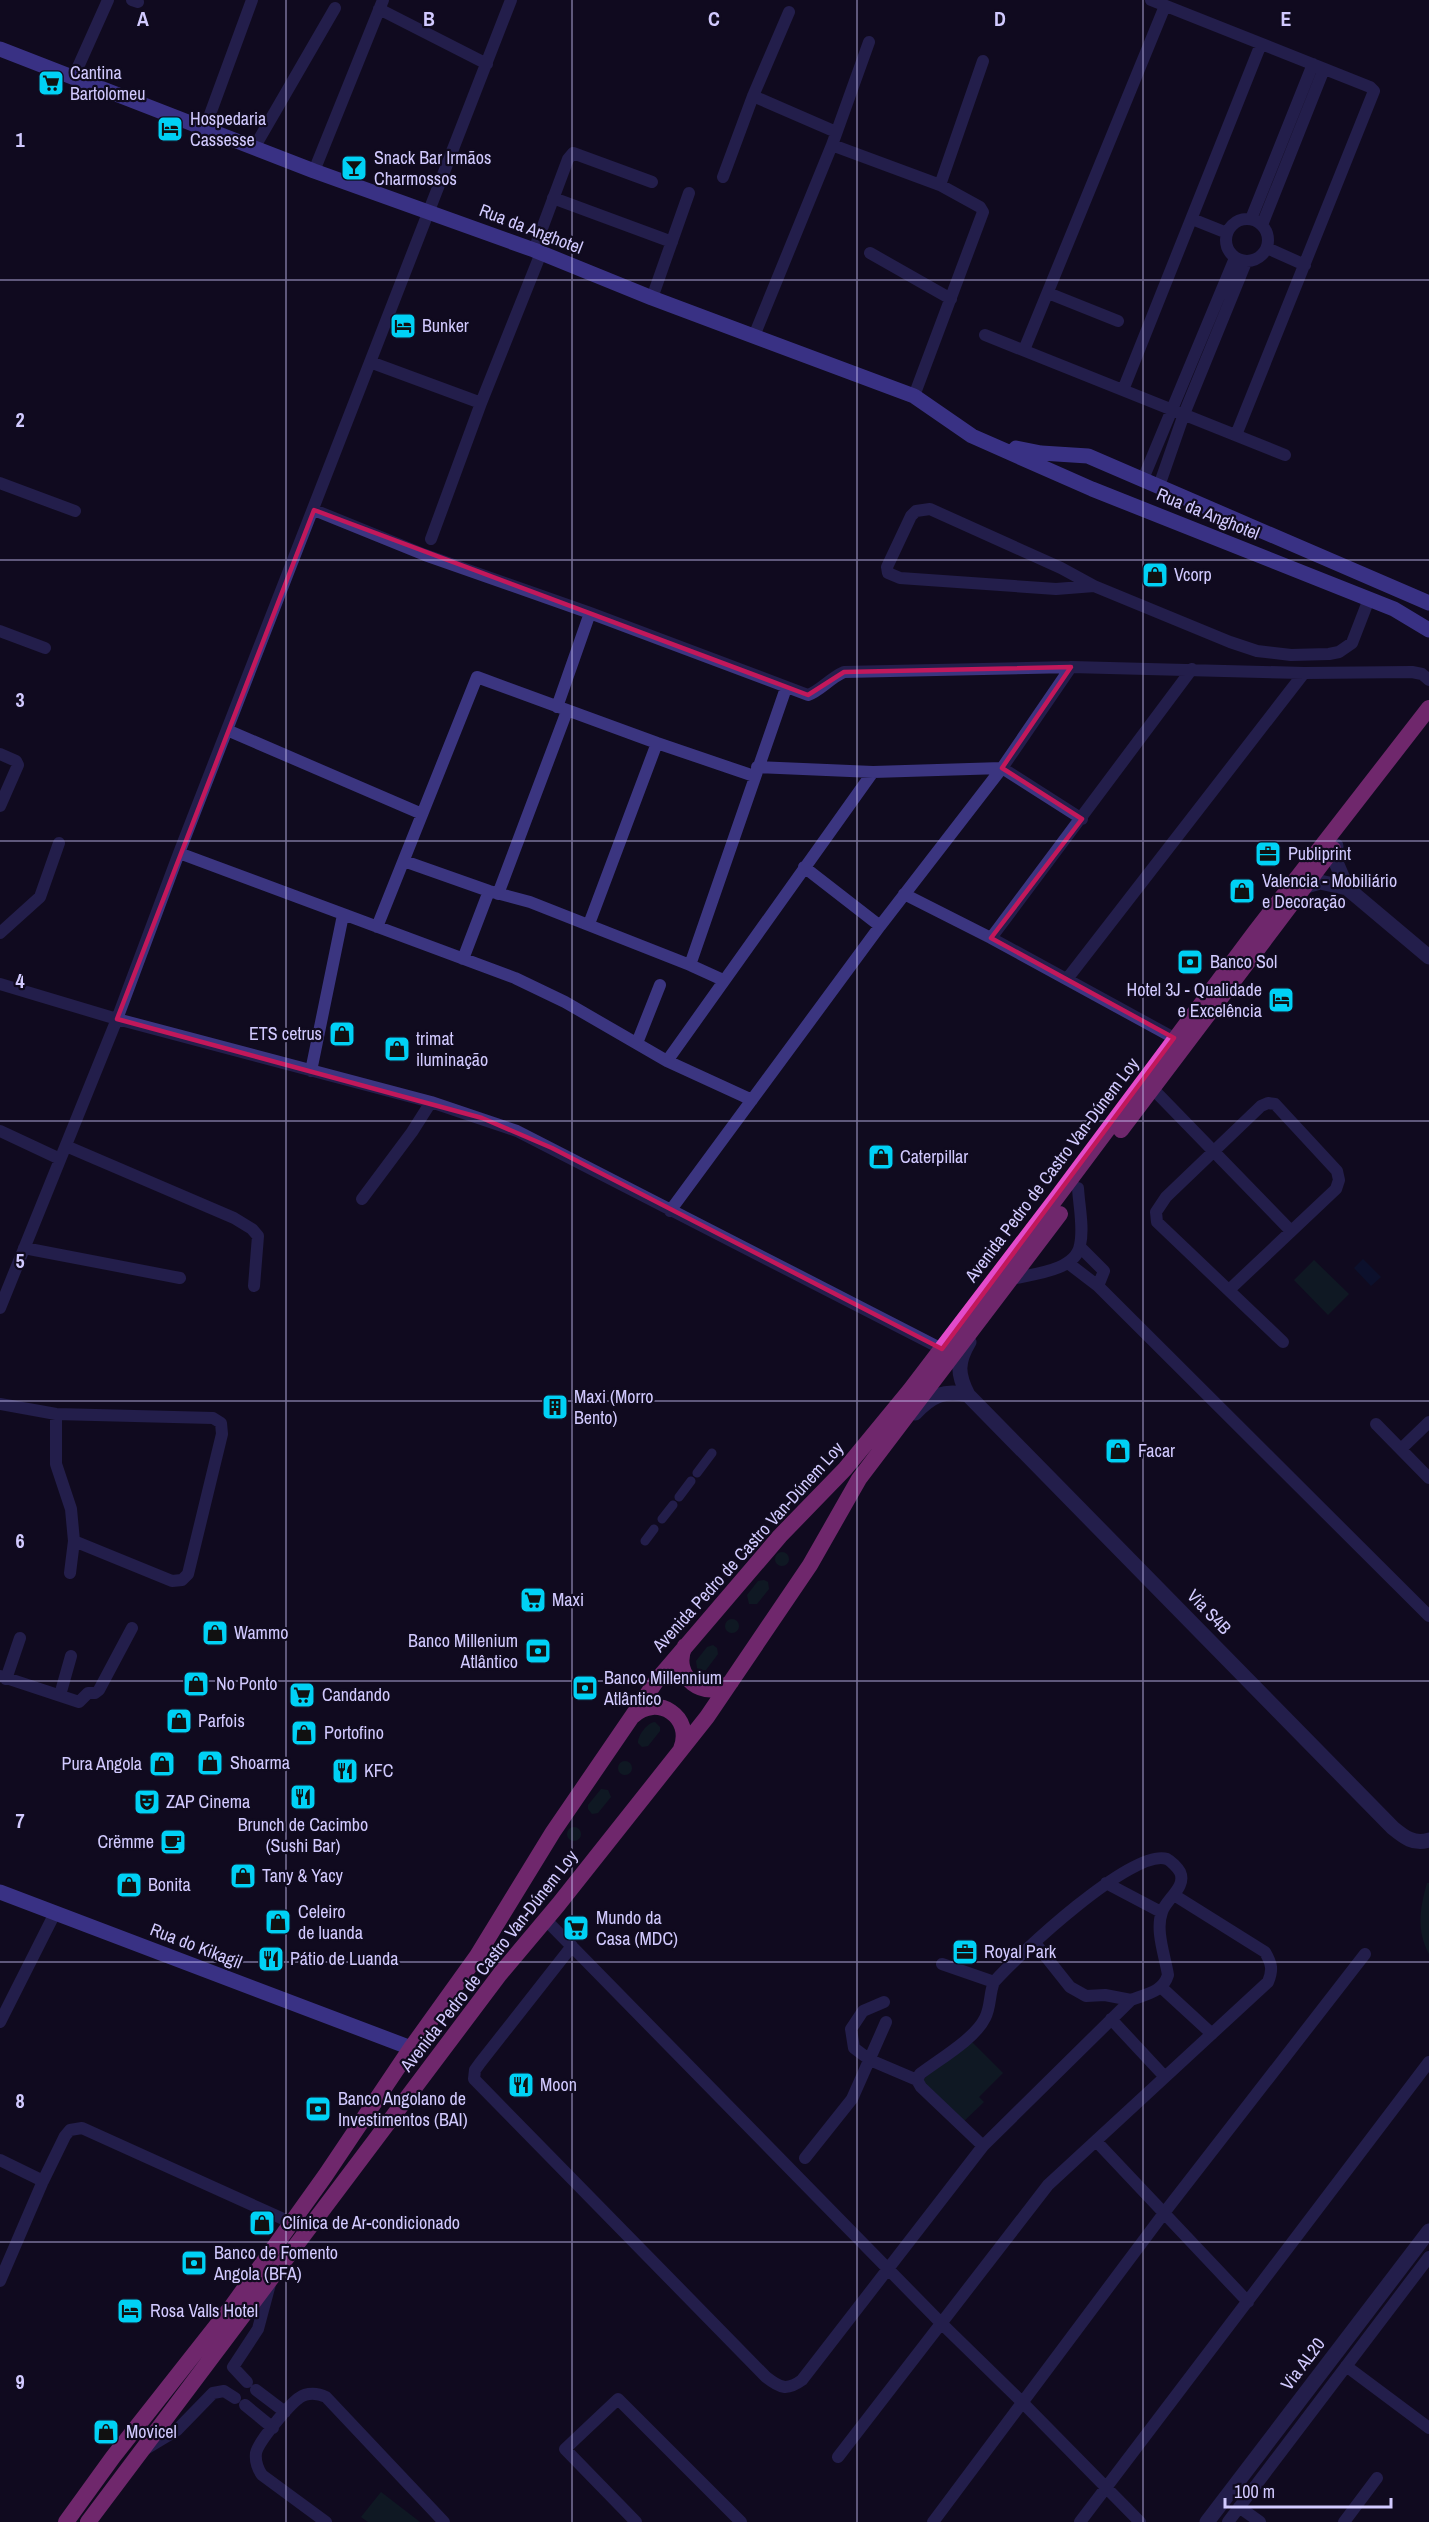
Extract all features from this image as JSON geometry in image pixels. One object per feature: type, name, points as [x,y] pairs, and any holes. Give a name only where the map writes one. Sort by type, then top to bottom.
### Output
[{"type":"highway","name":"Avenida Pedro de Castro Van-Dúnem Loy","points":[[66,2522],[113,2457],[232,2306],[332,2166],[411,2048],[477,1956],[554,1832],[657,1680],[687,1642],[780,1536],[845,1469],[942,1349],[1174,1038],[1429,708]]},
{"type":"highway","name":"Avenida Pedro de Castro Van-Dúnem Loy","points":[[88,2522],[500,1974],[679,1753],[735,1677],[825,1540],[859,1479],[1429,726]]},
{"type":"highway","points":[[687,1642],[681,1661],[682,1671],[691,1683],[700,1689],[715,1690],[725,1687],[735,1677]]},
{"type":"highway","points":[[631,1718],[648,1707],[657,1706],[671,1711],[684,1730],[683,1744],[679,1753]]},
{"type":"main road","name":"Rua da Anghotel","points":[[0,49],[314,171],[429,211],[652,298],[914,396],[972,436],[1092,489],[1369,599],[1414,619],[1429,630]]},
{"type":"main road","name":"Rua da Anghotel","points":[[972,436],[1024,451],[1088,456],[1327,561],[1429,603]]},
{"type":"main road","name":"Rua do Kikagil","points":[[0,1892],[411,2048]]},
{"type":"street","points":[[74,76],[108,0]]},
{"type":"street","points":[[205,128],[252,0]]},
{"type":"street","points":[[0,1308],[117,1019],[178,853],[314,510],[511,0]]},
{"type":"street","points":[[1150,0],[1370,87],[1374,91],[1236,435]]},
{"type":"street","points":[[314,171],[381,5],[487,64]]},
{"type":"street","points":[[1024,350],[1165,6]]},
{"type":"street","points":[[254,148],[335,8]]},
{"type":"street","points":[[723,177],[753,96],[789,12]]},
{"type":"street","points":[[754,336],[832,145],[869,42]]},
{"type":"street","points":[[1123,390],[1262,44]]},
{"type":"street","points":[[940,185],[983,61]]},
{"type":"street","points":[[1256,222],[1319,67]]},
{"type":"street","points":[[753,96],[836,132]]},
{"type":"street","points":[[832,145],[940,185],[980,207],[983,212],[914,396]]},
{"type":"street","points":[[431,539],[538,252],[553,198],[568,159],[573,153],[652,182]]},
{"type":"street","points":[[652,298],[689,193]]},
{"type":"street","points":[[553,198],[672,242]]},
{"type":"street","points":[[1192,219],[1227,233]]},
{"type":"street","points":[[1236,222],[1256,222],[1268,236],[1267,248],[1259,258],[1240,260],[1226,247],[1227,233],[1236,222]]},
{"type":"street","points":[[1267,248],[1305,265]]},
{"type":"street","points":[[870,253],[951,299]]},
{"type":"street","points":[[1143,479],[1178,412],[1240,260]]},
{"type":"street","points":[[1048,293],[1118,321]]},
{"type":"street","points":[[985,335],[1285,455]]},
{"type":"street","points":[[370,362],[481,403]]},
{"type":"street","points":[[1159,486],[1178,412]]},
{"type":"street","points":[[0,483],[75,511]]},
{"type":"street","points":[[1094,586],[1056,589],[900,578],[888,573],[887,567],[911,516],[923,508],[930,508],[1061,567],[1094,586],[1257,651],[1291,655],[1329,654],[1347,647],[1352,643],[1369,599]]},
{"type":"street","points":[[314,510],[424,555],[590,613],[808,695],[815,693],[823,684],[844,672],[1071,667],[1304,673],[1417,672],[1429,680]]},
{"type":"street","points":[[1056,589],[1062,578],[1061,567]]},
{"type":"street","points":[[463,959],[494,892],[562,709],[590,613]]},
{"type":"street","points":[[0,631],[45,648]]},
{"type":"street","points":[[670,1211],[880,926],[1002,768],[1071,667]]},
{"type":"street","points":[[991,938],[1192,669]]},
{"type":"street","points":[[1067,979],[1304,673]]},
{"type":"street","points":[[377,927],[476,678],[657,743],[756,772],[873,772],[1002,768],[1082,819]]},
{"type":"street","points":[[690,964],[786,688]]},
{"type":"street","points":[[227,730],[422,814]]},
{"type":"street","points":[[589,924],[657,743]]},
{"type":"street","points":[[0,754],[16,761],[18,765],[0,807]]},
{"type":"street","points":[[667,1061],[873,772]]},
{"type":"street","points":[[0,933],[40,897],[59,843]]},
{"type":"street","points":[[1336,846],[1335,860],[1347,888],[1429,957]]},
{"type":"street","points":[[178,853],[515,978],[565,1002],[667,1061],[752,1100]]},
{"type":"street","points":[[404,861],[530,902],[589,924],[690,964],[723,980]]},
{"type":"street","points":[[804,867],[880,926]]},
{"type":"street","points":[[1306,886],[1320,882],[1347,888]]},
{"type":"street","points":[[904,894],[991,938],[1174,1038]]},
{"type":"street","points":[[311,1071],[343,915]]},
{"type":"street","points":[[0,984],[117,1019],[431,1102],[518,1131],[942,1349]]},
{"type":"street","points":[[637,1043],[660,986]]},
{"type":"street","points":[[1153,1089],[1291,1231]]},
{"type":"street","points":[[362,1199],[412,1132],[431,1102]]},
{"type":"street","points":[[1229,1290],[1336,1190],[1339,1180],[1337,1171],[1281,1109],[1268,1102],[1261,1106],[1159,1204],[1156,1212],[1157,1222],[1282,1342]]},
{"type":"street","points":[[0,1131],[60,1160]]},
{"type":"street","points":[[66,1146],[234,1218],[252,1229],[258,1240],[254,1286]]},
{"type":"street","points":[[1011,1279],[1057,1269],[1068,1263],[1080,1247],[1078,1188]]},
{"type":"street","points":[[1080,1247],[1104,1271],[1098,1286]]},
{"type":"street","points":[[24,1248],[180,1278]]},
{"type":"street","points":[[1068,1263],[1098,1286],[1429,1616]]},
{"type":"street","points":[[968,1395],[960,1376],[958,1366],[960,1356],[990,1307]]},
{"type":"street","points":[[895,1432],[926,1401],[936,1395],[946,1392],[968,1395]]},
{"type":"street","name":"Via S4B","points":[[968,1395],[1393,1828],[1406,1839],[1416,1842],[1429,1839]]},
{"type":"street","points":[[0,1404],[56,1414],[213,1418],[221,1423],[223,1428],[188,1574],[183,1580],[172,1581],[74,1541]]},
{"type":"street","points":[[56,1414],[56,1464],[71,1509],[74,1541],[70,1574]]},
{"type":"street","points":[[1401,1449],[1429,1422]]},
{"type":"street","points":[[1376,1424],[1429,1478]]},
{"type":"street","points":[[679,1497],[712,1453]]},
{"type":"street","points":[[662,1519],[672,1505]]},
{"type":"street","points":[[645,1542],[654,1529]]},
{"type":"street","points":[[20,1638],[3,1678],[79,1702],[88,1693],[95,1693],[99,1690],[132,1628]]},
{"type":"street","points":[[60,1695],[71,1656]]},
{"type":"street","points":[[572,1946],[475,2070],[474,2079],[766,2377],[779,2387],[795,2385],[802,2379],[983,2146],[1131,2000],[1162,1988],[1168,1975],[1159,1923],[1161,1912],[1174,1895],[1181,1879],[1180,1872],[1167,1859],[1156,1859],[1142,1863],[1106,1883],[1035,1943],[994,1982],[990,1993],[989,2009],[984,2021],[975,2032],[920,2074],[917,2080]]},
{"type":"street","points":[[1106,1883],[1161,1912]]},
{"type":"street","points":[[838,2457],[1048,2185],[1268,1982],[1272,1972],[1271,1963],[1265,1952],[1174,1895]]},
{"type":"street","points":[[0,2022],[56,1913]]},
{"type":"street","points":[[545,1919],[940,2322],[1023,2402],[1140,2522]]},
{"type":"street","points":[[1035,1943],[1070,1987],[1086,1996],[1105,1995],[1131,2000]]},
{"type":"street","points":[[933,2522],[1164,2213],[1365,1954]]},
{"type":"street","points":[[942,1964],[994,1982]]},
{"type":"street","points":[[1162,1988],[1212,2034]]},
{"type":"street","points":[[884,2002],[863,2011],[851,2029],[854,2048],[870,2060],[917,2080],[921,2087],[983,2146]]},
{"type":"street","points":[[1111,2019],[1165,2077]]},
{"type":"street","points":[[805,2158],[852,2099],[886,2022]]},
{"type":"street","points":[[1080,2522],[1429,2062]]},
{"type":"street","points":[[0,2281],[43,2181],[70,2130],[82,2128],[290,2222]]},
{"type":"street","points":[[1096,2141],[1248,2302]]},
{"type":"street","points":[[0,2160],[43,2181]]},
{"type":"street","name":"Via AL20","points":[[1208,2522],[1429,2230]]},
{"type":"street","points":[[1228,2522],[1429,2257]]},
{"type":"street","points":[[272,2277],[258,2329],[233,2367],[251,2386],[285,2412]]},
{"type":"street","points":[[1346,2366],[1429,2428]]},
{"type":"street","points":[[138,2453],[177,2430],[213,2393],[224,2391],[273,2428]]},
{"type":"street","points":[[326,2522],[262,2475],[258,2468],[256,2453],[285,2412],[305,2395],[320,2394],[326,2397],[444,2522]]},
{"type":"street","points":[[636,2522],[565,2449],[618,2399],[741,2522]]},
{"type":"street","points":[[1344,2522],[1377,2478]]},
{"type":"street","points":[[1239,2507],[1260,2522]]},
{"type":"highlighted area","points":[[314,510],[808,695],[844,672],[1071,667],[1002,768],[1082,819],[991,938],[1174,1038],[942,1349],[552,1148],[482,1118],[117,1019]]},
{"type":"green space","points":[[1314,1260],[1349,1294],[1328,1315],[1294,1280]]},
{"type":"green space","points":[[782,1552],[787,1554],[789,1559],[787,1564],[782,1566],[777,1564],[775,1559],[777,1554]]},
{"type":"green space","points":[[758,1581],[768,1582],[769,1589],[757,1604],[749,1604],[747,1595]]},
{"type":"green space","points":[[732,1619],[737,1621],[739,1626],[737,1631],[732,1633],[727,1631],[725,1626],[727,1621]]},
{"type":"green space","points":[[713,1645],[717,1648],[718,1654],[706,1670],[700,1670],[697,1668],[696,1661],[707,1647]]},
{"type":"green space","points":[[655,1722],[660,1727],[660,1731],[648,1746],[642,1747],[638,1743],[641,1733]]},
{"type":"green space","points":[[625,1761],[630,1763],[632,1768],[630,1773],[625,1775],[620,1773],[618,1768],[620,1763]]},
{"type":"green space","points":[[601,1789],[608,1790],[611,1797],[598,1813],[592,1814],[588,1805]]},
{"type":"green space","points":[[574,1827],[579,1829],[581,1834],[579,1839],[574,1841],[569,1839],[567,1834],[569,1829]]},
{"type":"green space","points":[[1427,1883],[1429,1883],[1429,1954],[1422,1936],[1420,1919]]},
{"type":"green space","points":[[967,2037],[1003,2073],[979,2097],[984,2102],[962,2123],[922,2081]]},
{"type":"green space","points":[[381,2492],[420,2522],[368,2522],[361,2517]]},
{"type":"water","points":[[1363,1259],[1381,1277],[1371,1286],[1354,1268]]},
{"type":"place","name":"Cantina Bartolomeu","points":[[51,83]]},
{"type":"place","name":"Hospedaria Cassesse","points":[[170,129]]},
{"type":"place","name":"Snack Bar Irmãos Charmossos","points":[[354,168]]},
{"type":"place","name":"Bunker","points":[[403,326]]},
{"type":"place","name":"Vcorp","points":[[1155,575]]},
{"type":"place","name":"Publiprint","points":[[1268,854]]},
{"type":"place","name":"Valencia - Mobiliário e Decoração","points":[[1242,891]]},
{"type":"place","name":"Banco Sol","points":[[1190,962]]},
{"type":"place","name":"Hotel 3J - Qualidade e Excelência","points":[[1281,1000]]},
{"type":"place","name":"ETS cetrus","points":[[342,1034]]},
{"type":"place","name":"trimat iluminação","points":[[397,1049]]},
{"type":"place","name":"Caterpillar","points":[[881,1157]]},
{"type":"place","name":"Maxi (Morro Bento)","points":[[555,1407]]},
{"type":"place","name":"Facar","points":[[1118,1451]]},
{"type":"place","name":"Maxi","points":[[533,1600]]},
{"type":"place","name":"Wammo","points":[[215,1633]]},
{"type":"place","name":"Banco Millenium Atlântico","points":[[538,1651]]},
{"type":"place","name":"No Ponto","points":[[196,1684]]},
{"type":"place","name":"Banco Millennium Atlântico","points":[[585,1688]]},
{"type":"place","name":"Candando","points":[[302,1695]]},
{"type":"place","name":"Parfois","points":[[179,1721]]},
{"type":"place","name":"Portofino","points":[[304,1733]]},
{"type":"place","name":"Shoarma","points":[[210,1763]]},
{"type":"place","name":"Pura Angola","points":[[162,1764]]},
{"type":"place","name":"KFC","points":[[345,1771]]},
{"type":"place","name":"Brunch de Cacimbo (Sushi Bar)","points":[[303,1797]]},
{"type":"place","name":"ZAP Cinema","points":[[147,1802]]},
{"type":"place","name":"Crëmme","points":[[173,1842]]},
{"type":"place","name":"Tany & Yacy","points":[[243,1876]]},
{"type":"place","name":"Bonita","points":[[129,1885]]},
{"type":"place","name":"Celeiro de luanda","points":[[278,1922]]},
{"type":"place","name":"Mundo da Casa (MDC)","points":[[576,1928]]},
{"type":"place","name":"Royal Park","points":[[965,1952]]},
{"type":"place","name":"Pátio de Luanda","points":[[271,1959]]},
{"type":"place","name":"Moon","points":[[521,2085]]},
{"type":"place","name":"Banco Angolano de Investimentos (BAI)","points":[[318,2109]]},
{"type":"place","name":"Clínica de Ar-condicionado","points":[[262,2223]]},
{"type":"place","name":"Banco de Fomento Angola (BFA)","points":[[194,2263]]},
{"type":"place","name":"Rosa Valls Hotel","points":[[130,2311]]},
{"type":"place","name":"Movicel","points":[[106,2432]]}]
